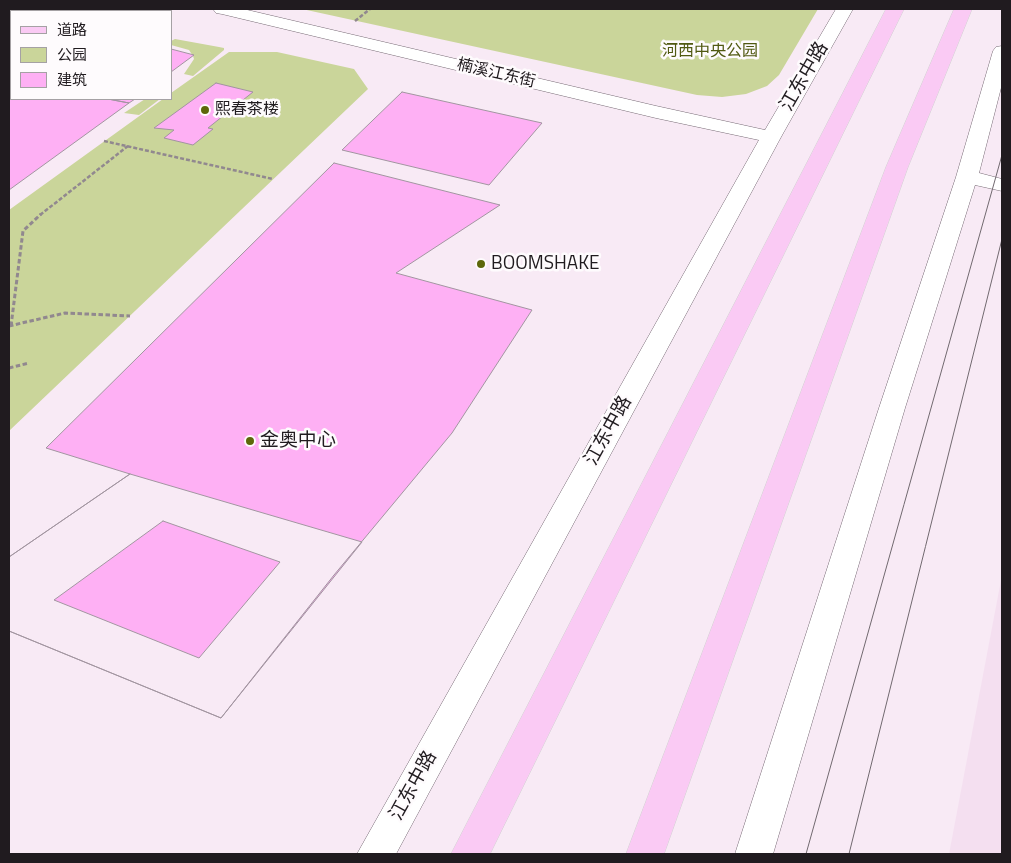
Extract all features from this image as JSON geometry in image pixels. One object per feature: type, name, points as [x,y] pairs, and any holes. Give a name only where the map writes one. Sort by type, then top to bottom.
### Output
[{"type":"main road","points":[[470,854],[895,9]]},
{"type":"main road","points":[[645,854],[897,166],[963,9]]},
{"type":"street","name":"楠溪江东街","points":[[222,9],[656,112],[771,137]]},
{"type":"street","name":"江东中路","points":[[376,854],[771,137],[844,9]]},
{"type":"street","points":[[754,854],[889,418],[967,177],[1002,51]]},
{"type":"street","points":[[967,177],[1002,184]]},
{"type":"path","points":[[104,141],[273,179]]},
{"type":"path","points":[[128,146],[36,217],[23,230],[10,326],[65,313],[130,316]]},
{"type":"path","points":[[9,368],[30,363]]},
{"type":"shaded area","points":[[1002,575],[1002,854],[949,854]]},
{"type":"green space","name":"河西中央公园","points":[[302,9],[818,9],[779,75],[767,86],[746,94],[722,97],[697,95]]},
{"type":"green space","points":[[175,39],[224,48],[224,50],[193,76],[184,74],[194,59],[193,56],[189,50],[172,45],[172,40]]},
{"type":"green space","points":[[229,52],[277,52],[354,69],[368,89],[9,431],[9,210],[162,100],[172,100],[172,92]]},
{"type":"green space","points":[[144,100],[159,100],[139,115],[124,113]]},
{"type":"building","points":[[172,49],[194,55],[172,71]]},
{"type":"building","name":"熙春茶楼","points":[[216,83],[253,92],[208,128],[213,129],[193,145],[164,138],[174,130],[154,128]]},
{"type":"building","points":[[9,92],[10,100],[113,100],[129,103],[9,190]]},
{"type":"building","points":[[402,92],[542,123],[489,185],[342,150]]},
{"type":"building","points":[[113,100],[134,100],[129,103]]},
{"type":"building","name":"金奥中心","points":[[334,163],[500,205],[396,273],[532,310],[452,433],[334,575],[221,718],[9,631],[9,557],[130,474],[46,448]]},
{"type":"building","points":[[130,474],[362,542],[221,718],[9,631],[9,557]],"holes":[[[163,521],[280,562],[199,658],[54,600]]]},
{"type":"tram line","points":[[806,854],[1002,155]]},
{"type":"tram line","points":[[849,854],[1002,239]]},
{"type":"place","name":"熙春茶楼","points":[[205,110]]},
{"type":"place","name":"BOOMSHAKE","points":[[481,264]]},
{"type":"place","name":"金奥中心","points":[[250,441]]}]
